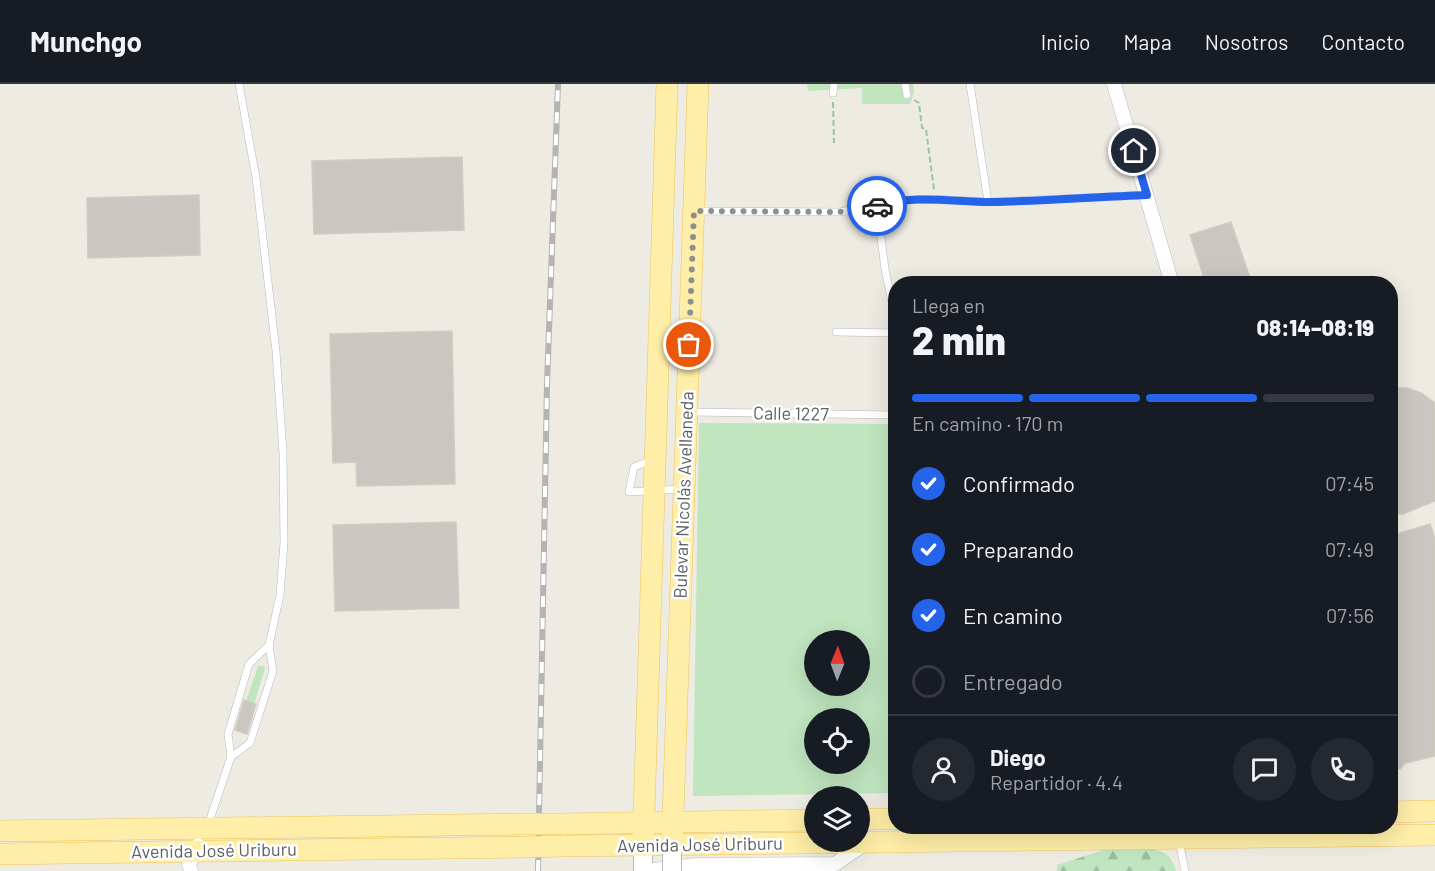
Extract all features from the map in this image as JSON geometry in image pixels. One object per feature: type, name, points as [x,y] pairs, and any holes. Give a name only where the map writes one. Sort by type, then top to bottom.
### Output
[{"type":"main road","name":"Bulevar Nicolás Avellaneda","points":[[644,860],[653,490],[667,84]]},
{"type":"main road","name":"Bulevar Nicolás Avellaneda","points":[[672,856],[698,84]]},
{"type":"main road","points":[[1398,812],[1435,811]]},
{"type":"main road","points":[[870,819],[888,819]]},
{"type":"main road","name":"Avenida José Uriburu","points":[[0,831],[804,820]]},
{"type":"main road","name":"Avenida José Uriburu","points":[[870,842],[1178,838],[1267,834]]},
{"type":"main road","name":"Avenida José Uriburu","points":[[1398,834],[1435,835]]},
{"type":"main road","name":"Avenida José Uriburu","points":[[0,855],[193,861],[563,846],[644,860],[804,846]]},
{"type":"street","points":[[1114,84],[1170,276]]},
{"type":"street","points":[[193,861],[207,828]]},
{"type":"street","points":[[644,860],[761,868],[835,864],[852,852]]},
{"type":"lane","points":[[231,757],[250,743],[273,671],[269,645],[280,595],[284,543],[283,453],[276,351],[256,178],[239,84]]},
{"type":"lane","points":[[833,93],[834,84]]},
{"type":"lane","points":[[905,84],[907,95]]},
{"type":"lane","points":[[970,84],[988,202]]},
{"type":"lane","points":[[694,211],[839,212],[877,206],[891,201],[935,199],[988,202],[1147,195]]},
{"type":"lane","points":[[877,206],[890,276]]},
{"type":"lane","points":[[836,332],[888,333]]},
{"type":"lane","name":"Calle 1227","points":[[687,412],[888,416]]},
{"type":"lane","points":[[653,490],[684,489]]},
{"type":"lane","points":[[207,828],[231,757],[228,734],[249,664],[269,645]]},
{"type":"lane","points":[[1178,838],[1185,871]]},
{"type":"path","points":[[833,93],[834,143]]},
{"type":"path","points":[[907,95],[919,103],[922,128],[927,129],[935,199]]},
{"type":"green space","points":[[807,84],[913,84],[914,92],[910,104],[862,104],[862,88],[808,91]]},
{"type":"green space","points":[[699,423],[888,424],[888,793],[870,793],[870,786],[804,786],[804,794],[693,796]]},
{"type":"green space","points":[[258,666],[265,668],[254,704],[246,701]]},
{"type":"green space","points":[[1132,847],[1160,851],[1170,858],[1176,871],[1057,871],[1057,865],[1107,849]]},
{"type":"building","points":[[462,157],[464,230],[314,234],[312,161]]},
{"type":"building","points":[[199,195],[200,255],[88,258],[87,198]]},
{"type":"building","points":[[1231,222],[1249,276],[1203,276],[1190,235]]},
{"type":"building","points":[[452,331],[455,484],[357,486],[356,462],[333,463],[330,334]]},
{"type":"building","points":[[1398,388],[1407,388],[1421,393],[1435,403],[1435,501],[1403,514],[1398,514]]},
{"type":"building","points":[[456,522],[459,608],[335,611],[333,525]]},
{"type":"building","points":[[1430,524],[1435,538],[1435,756],[1405,763],[1400,769],[1398,769],[1398,534]]},
{"type":"building","points":[[244,700],[256,704],[247,734],[235,730]]},
{"type":"railway","points":[[538,871],[547,385],[558,84]]},
{"type":"way so far","points":[[689,345],[694,211],[839,212],[877,206]]},
{"type":"route","points":[[877,206],[891,201],[935,199],[988,202],[1147,195],[1134,151]]}]
